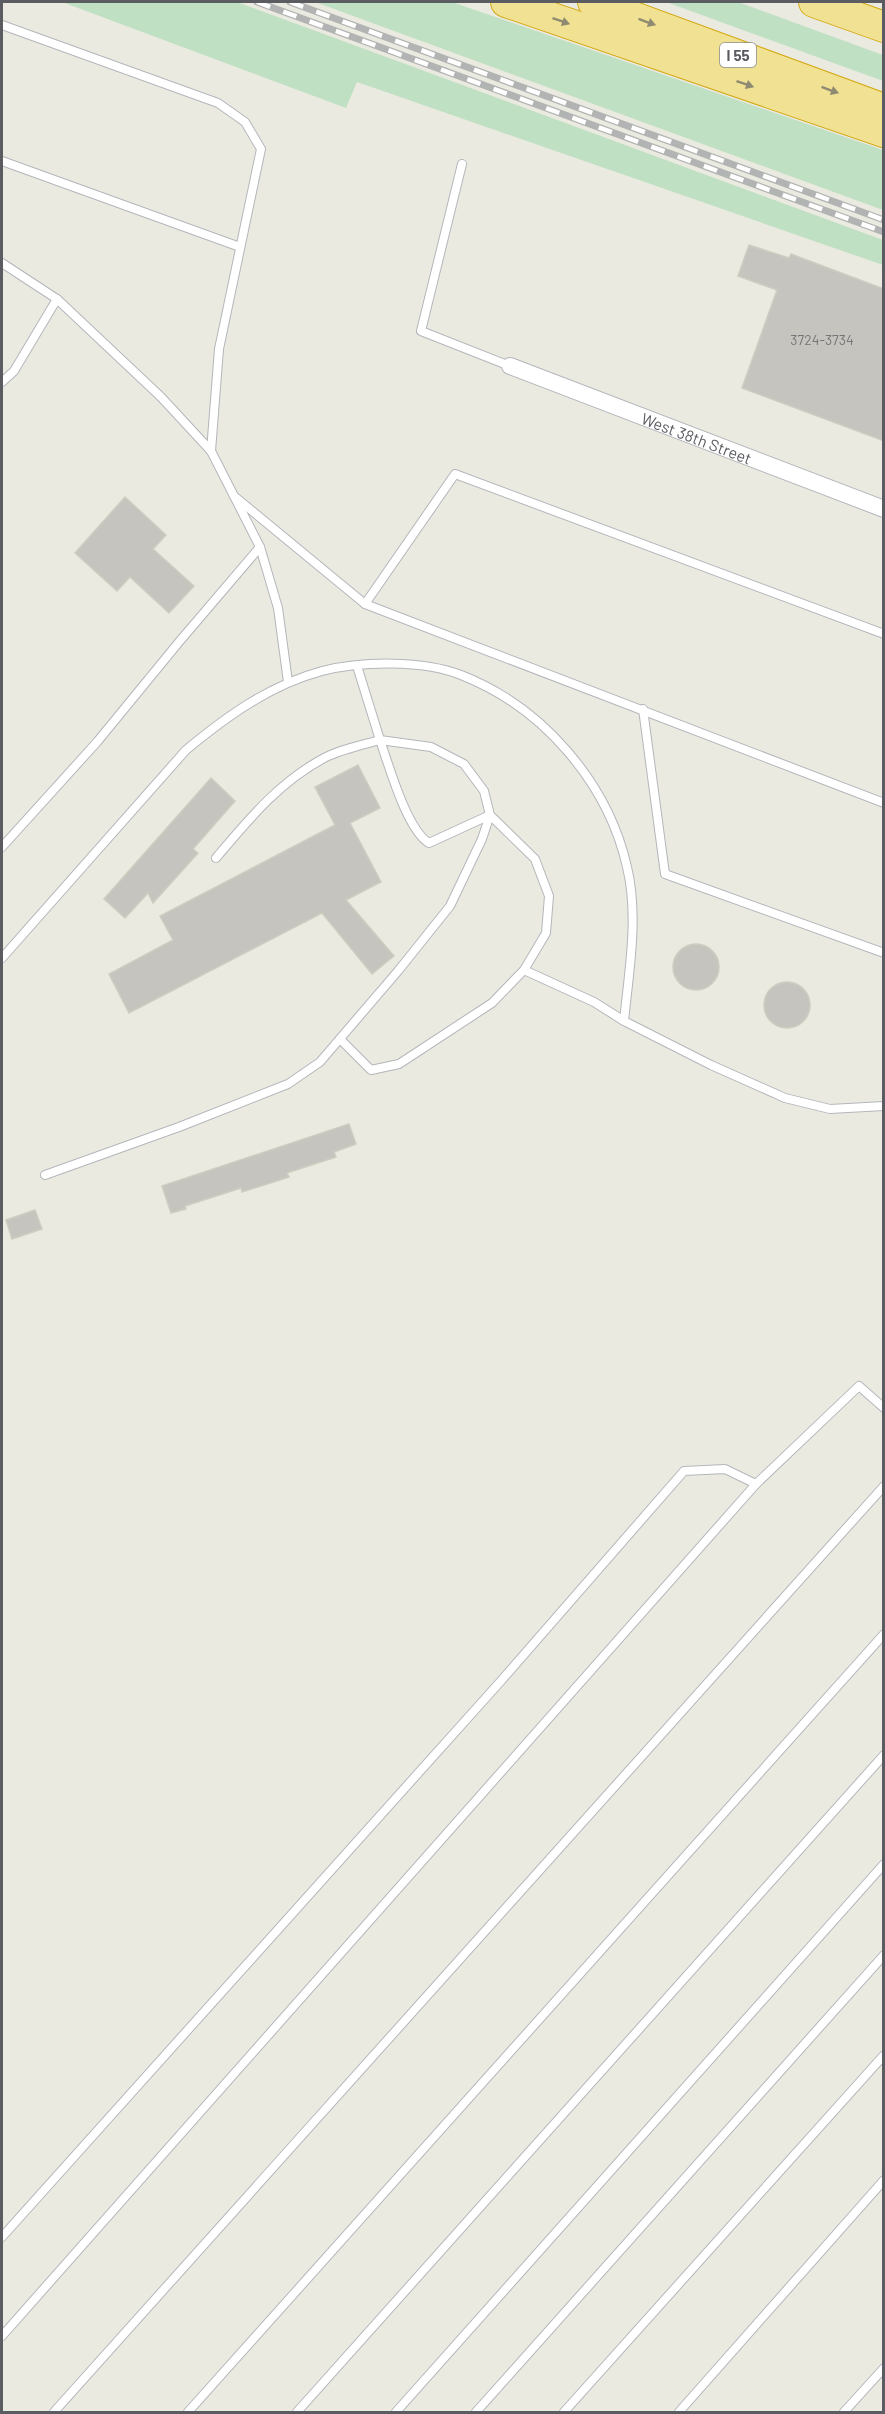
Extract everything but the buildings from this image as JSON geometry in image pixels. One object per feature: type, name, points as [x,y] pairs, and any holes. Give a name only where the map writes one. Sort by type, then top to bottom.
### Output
[{"type":"highway","points":[[506,2],[884,132]]},
{"type":"highway","name":"I 55","points":[[593,2],[884,109]]},
{"type":"highway","points":[[814,2],[884,27]]},
{"type":"street","name":"West 38th Street","points":[[510,366],[884,509]]},
{"type":"lane","points":[[2,25],[218,103],[245,122],[261,150],[219,349],[211,451]]},
{"type":"lane","points":[[2,160],[240,247]]},
{"type":"lane","points":[[462,164],[421,331],[510,366]]},
{"type":"lane","points":[[2,262],[57,299],[161,397],[211,451],[260,547],[278,608],[288,682]]},
{"type":"lane","points":[[2,382],[14,370],[57,299]]},
{"type":"lane","points":[[365,604],[455,474],[884,634]]},
{"type":"lane","points":[[234,496],[365,604],[884,803]]},
{"type":"lane","points":[[2,847],[97,742],[260,547]]},
{"type":"lane","points":[[2,958],[186,750],[217,724],[252,701],[288,682],[324,671],[394,664],[431,668],[460,675],[487,687],[542,726],[567,751],[588,777],[604,803],[619,835],[628,869],[632,905],[624,1021]]},
{"type":"lane","points":[[357,666],[399,795],[420,837],[429,843],[490,815]]},
{"type":"lane","points":[[643,709],[665,874],[884,953]]},
{"type":"lane","points":[[216,858],[260,805],[300,773],[328,756],[380,740],[432,747],[464,764],[484,791],[490,815],[535,859],[549,896],[546,933],[524,970],[492,1003],[399,1064],[371,1070],[340,1039]]},
{"type":"lane","points":[[45,1175],[179,1127],[288,1084],[320,1062],[450,906],[482,839],[490,815]]},
{"type":"lane","points":[[524,970],[594,1002],[624,1021],[711,1065],[785,1098],[830,1109],[884,1106]]},
{"type":"lane","points":[[2,2336],[756,1484],[859,1386],[884,1408]]},
{"type":"lane","points":[[2,2237],[500,1682],[684,1471],[725,1469],[756,1484]]},
{"type":"lane","points":[[54,2412],[884,1486]]},
{"type":"lane","points":[[188,2412],[884,1634]]},
{"type":"lane","points":[[297,2412],[884,1755]]},
{"type":"lane","points":[[396,2412],[884,1864]]},
{"type":"lane","points":[[476,2412],[884,1955]]},
{"type":"lane","points":[[564,2412],[884,2055]]},
{"type":"lane","points":[[679,2412],[884,2180]]},
{"type":"lane","points":[[844,2412],[884,2368]]},
{"type":"green space","points":[[62,2],[237,2],[883,240],[883,265],[357,82],[346,108]]},
{"type":"green space","points":[[315,2],[452,2],[883,150],[883,210]]},
{"type":"green space","points":[[666,2],[738,2],[883,55],[883,81]]},
{"type":"railway","points":[[257,2],[884,232]]},
{"type":"railway","points":[[290,2],[884,220]]}]
